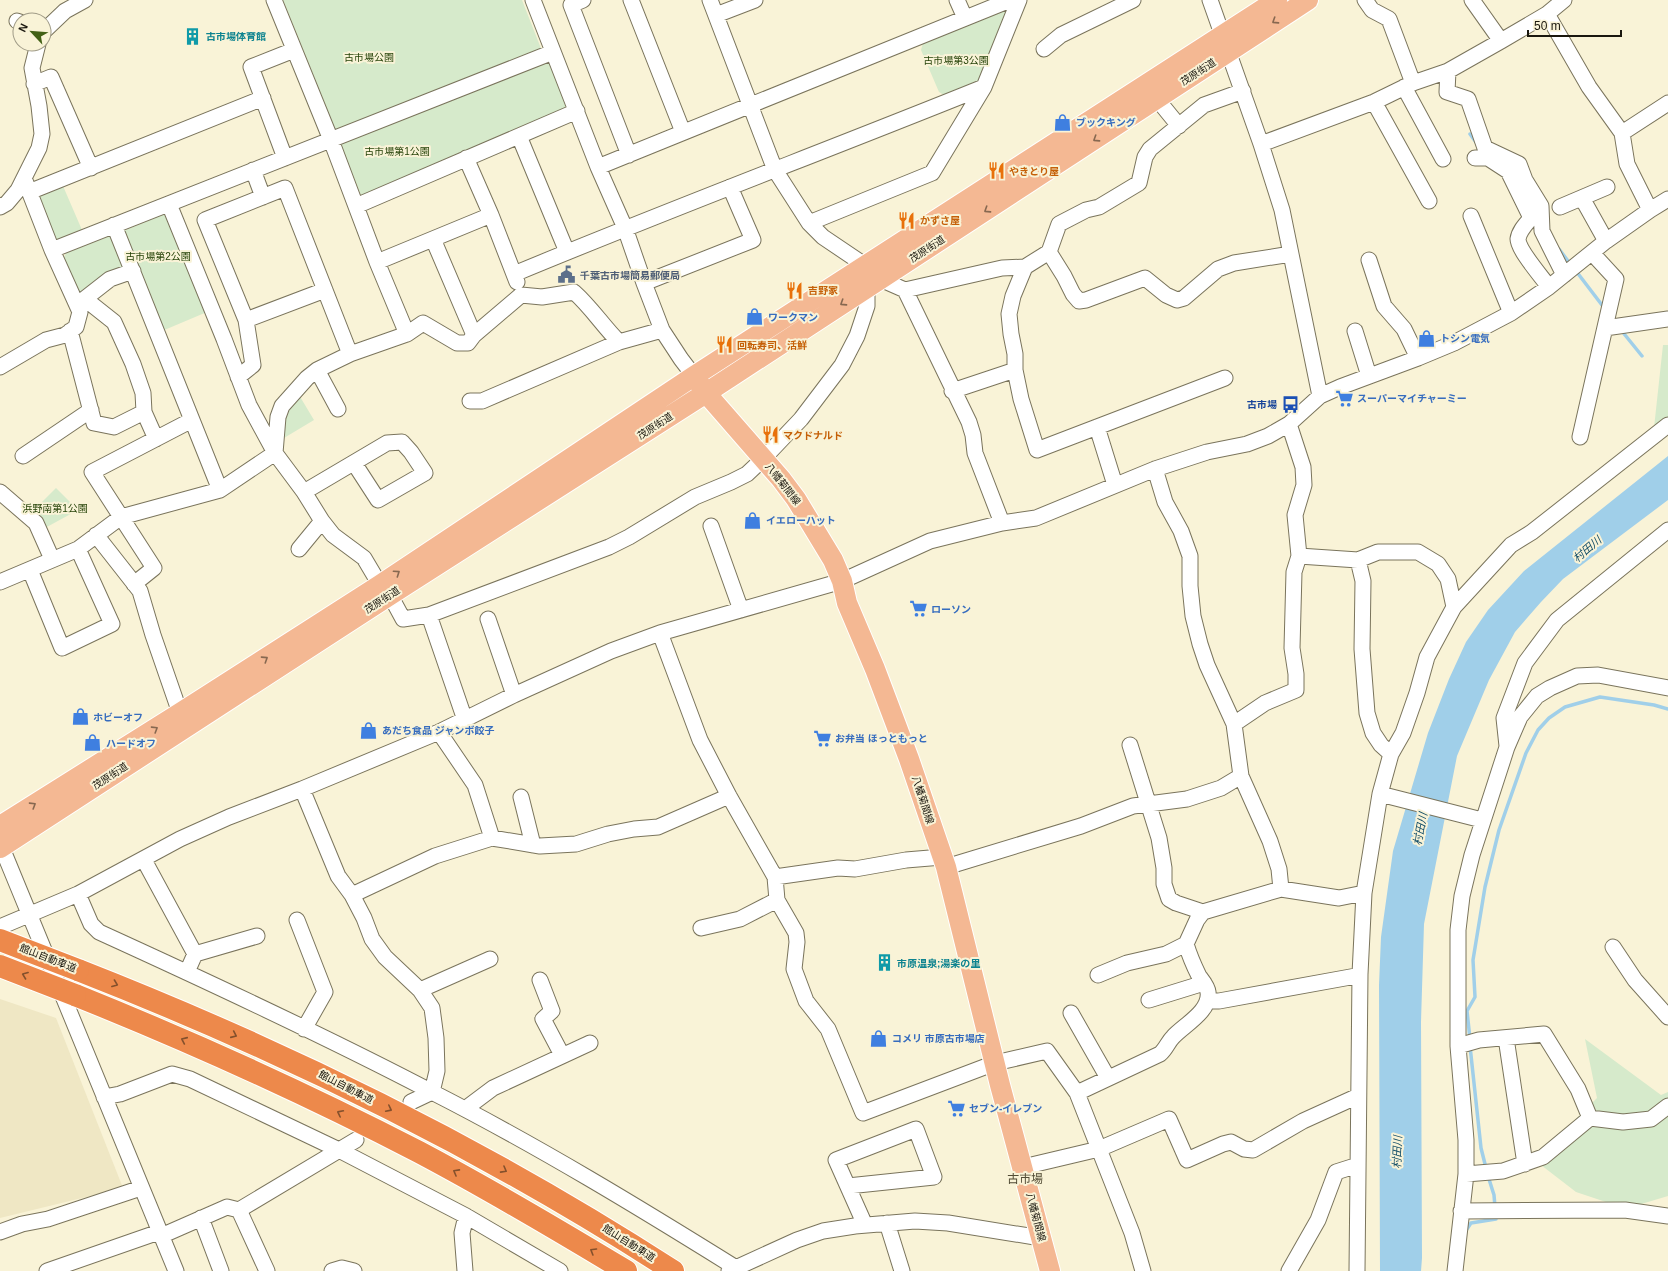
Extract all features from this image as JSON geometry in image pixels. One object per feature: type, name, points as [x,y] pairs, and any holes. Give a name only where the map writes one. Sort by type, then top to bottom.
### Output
[{"type":"highway","name":"館山自動車道","points":[[0,940],[142,995],[328,1077],[522,1180],[594,1221],[673,1271]]},
{"type":"highway","points":[[0,966],[165,1031],[324,1104],[440,1164],[514,1205],[626,1271]]},
{"type":"main road","name":"茂原街道","points":[[0,846],[385,590],[694,376],[871,277],[1157,99],[1277,0]]},
{"type":"main road","name":"茂原街道","points":[[0,826],[180,713],[385,590],[706,393],[871,277],[1226,43],[1308,0]]},
{"type":"main road","name":"八幡菊間線","points":[[694,376],[706,393],[796,499],[833,560],[842,580],[847,603],[875,669],[909,759],[944,862],[1050,1271]]},
{"type":"street","points":[[52,23],[65,10],[85,0]]},
{"type":"street","points":[[274,0],[331,140],[377,262],[407,334]]},
{"type":"street","points":[[533,0],[598,167],[626,228],[644,283],[662,330],[694,376]]},
{"type":"street","points":[[583,0],[571,5],[629,155]]},
{"type":"street","points":[[631,0],[683,132]]},
{"type":"street","points":[[710,0],[775,170],[809,223],[823,237],[871,277],[905,290],[1002,268],[1025,267],[1049,252],[1059,224],[1086,210],[1099,207],[1139,184],[1145,157],[1150,149],[1204,105],[1243,91]]},
{"type":"street","points":[[716,15],[755,0]]},
{"type":"street","points":[[957,0],[965,18]]},
{"type":"street","points":[[598,167],[1010,0]]},
{"type":"street","points":[[809,223],[932,173],[984,87],[1019,0]]},
{"type":"street","points":[[1044,49],[1061,35],[1133,0]]},
{"type":"street","points":[[1210,0],[1243,91],[1282,210],[1320,396]]},
{"type":"street","points":[[1365,0],[1372,10],[1389,20],[1408,85],[1443,159]]},
{"type":"street","points":[[1472,0],[1501,41]]},
{"type":"street","points":[[1261,144],[1374,102],[1408,85],[1448,71],[1546,14],[1564,0]]},
{"type":"street","points":[[1546,14],[1590,86],[1622,133],[1627,164],[1650,210]]},
{"type":"street","points":[[285,158],[251,67],[294,50]]},
{"type":"street","points":[[0,207],[7,203],[18,190],[38,148],[42,134],[40,112],[32,68],[36,52]]},
{"type":"street","points":[[52,250],[553,52]]},
{"type":"street","points":[[1448,71],[1447,92],[1468,100],[1485,148],[1519,164],[1525,180],[1541,206],[1542,231],[1564,275]]},
{"type":"street","points":[[34,84],[51,77],[91,168]]},
{"type":"street","points":[[514,274],[626,228],[984,87]]},
{"type":"street","points":[[29,192],[263,98]]},
{"type":"street","points":[[1157,99],[1179,126]]},
{"type":"street","points":[[1374,102],[1429,201]]},
{"type":"street","points":[[1622,133],[1668,103]]},
{"type":"street","points":[[356,206],[577,111]]},
{"type":"street","points":[[519,136],[567,252]]},
{"type":"street","points":[[466,158],[491,215],[514,274],[520,295]]},
{"type":"street","points":[[1475,158],[1488,158],[1508,170],[1531,218],[1521,231],[1518,240],[1521,248],[1549,286]]},
{"type":"street","points":[[253,170],[263,197]]},
{"type":"street","points":[[24,178],[52,250],[81,302],[114,322],[136,371],[143,393],[144,412],[156,439]]},
{"type":"street","points":[[644,283],[753,240],[730,187]]},
{"type":"street","points":[[1560,206],[1607,187]]},
{"type":"street","points":[[238,377],[253,365],[246,320],[205,220],[285,188],[350,354]]},
{"type":"street","points":[[1582,198],[1606,241]]},
{"type":"street","points":[[0,927],[78,894],[144,860],[180,839],[229,816],[302,789],[439,732],[514,695],[611,651],[660,633],[842,580],[930,541],[1002,523],[1036,518],[1155,469],[1207,452],[1247,444],[1268,436],[1289,424],[1320,396],[1418,358],[1454,342],[1511,313],[1564,275],[1606,241],[1650,210],[1668,200]]},
{"type":"street","points":[[169,204],[249,405],[275,453],[333,535],[364,558],[403,619],[429,614],[609,547],[689,500],[747,474],[801,419],[842,365],[857,336],[867,306],[871,277]]},
{"type":"street","points":[[377,262],[491,215]]},
{"type":"street","points":[[1471,216],[1511,313]]},
{"type":"street","points":[[114,225],[220,490]]},
{"type":"street","points":[[433,239],[474,335]]},
{"type":"street","points":[[1049,252],[1064,276],[1072,294],[1079,301],[1086,300],[1145,278],[1166,295],[1177,300],[1184,298],[1218,269],[1234,263],[1291,254]]},
{"type":"street","points":[[1580,437],[1616,279],[1592,253]]},
{"type":"street","points":[[1370,260],[1384,306],[1404,329],[1418,358]]},
{"type":"street","points":[[1025,267],[1013,296],[1009,314],[1015,354],[1015,370],[1021,399],[1037,450],[1226,378]]},
{"type":"street","points":[[0,367],[46,340],[65,335],[70,332],[76,327],[81,302],[110,279],[133,271]]},
{"type":"street","points":[[246,320],[325,290]]},
{"type":"street","points":[[905,290],[952,391],[969,422],[973,435],[975,452],[1002,523]]},
{"type":"street","points":[[275,453],[278,417],[282,406],[307,378],[317,370],[350,354],[407,334],[423,323],[457,343],[468,343],[474,335],[520,295],[542,297],[574,292],[620,342]]},
{"type":"street","points":[[1605,328],[1668,319]]},
{"type":"street","points":[[470,401],[482,401],[620,342],[662,330]]},
{"type":"street","points":[[1355,331],[1369,376]]},
{"type":"street","points":[[70,332],[94,422],[114,427],[144,412]]},
{"type":"street","points":[[317,370],[338,409]]},
{"type":"street","points":[[952,391],[1015,370]]},
{"type":"street","points":[[22,456],[90,410]]},
{"type":"street","points":[[134,584],[154,568],[92,472],[192,420]]},
{"type":"street","points":[[1234,724],[1265,703],[1296,690],[1296,674],[1292,648],[1292,608],[1294,572],[1299,556],[1295,515],[1304,485],[1303,467],[1289,424]]},
{"type":"street","points":[[1357,1271],[1360,974],[1364,893],[1380,794],[1391,754],[1403,733],[1427,658],[1454,607],[1511,545],[1532,532],[1668,425]]},
{"type":"street","points":[[1097,427],[1115,485]]},
{"type":"street","points":[[304,492],[387,443],[402,442],[411,452],[425,473],[378,500],[354,463]]},
{"type":"street","points":[[0,582],[78,549],[121,517],[220,490],[275,453]]},
{"type":"street","points":[[1155,469],[1166,502],[1181,531],[1190,556],[1190,586],[1193,616],[1200,644],[1207,665],[1234,724],[1241,776],[1270,841],[1279,868],[1281,889]]},
{"type":"street","points":[[0,492],[6,507],[36,523],[52,560]]},
{"type":"street","points":[[299,549],[322,521]]},
{"type":"street","points":[[711,526],[741,610]]},
{"type":"street","points":[[1507,748],[1504,718],[1525,663],[1557,620],[1668,530]]},
{"type":"street","points":[[96,535],[140,591],[180,713]]},
{"type":"street","points":[[30,570],[62,648],[112,624],[78,549]]},
{"type":"street","points":[[1299,556],[1358,560],[1378,552],[1418,552],[1438,564],[1448,579],[1454,607]]},
{"type":"street","points":[[1358,560],[1362,581],[1362,649],[1367,713],[1373,733],[1381,745],[1391,754]]},
{"type":"street","points":[[429,614],[465,720]]},
{"type":"street","points":[[488,619],[514,695]]},
{"type":"street","points":[[660,633],[700,740],[729,796],[775,877],[777,900],[796,933],[797,942],[794,969],[806,1001],[828,1029],[863,1113],[995,1063],[1047,1051],[1077,1093],[1132,1233],[1143,1271]]},
{"type":"street","points":[[1455,1271],[1466,1174],[1466,1140],[1458,1046],[1458,930],[1462,896],[1472,855],[1482,820],[1507,748],[1520,717],[1537,696],[1550,688],[1577,676],[1598,675],[1668,688]]},
{"type":"street","points":[[439,732],[475,785],[492,838]]},
{"type":"street","points":[[1130,745],[1159,838],[1164,868],[1164,884],[1169,899],[1176,903],[1203,912],[1281,889],[1339,898],[1364,893]]},
{"type":"street","points":[[775,877],[838,868],[855,870],[906,860],[944,862],[1081,826],[1133,806],[1187,799],[1221,788],[1241,776]]},
{"type":"street","points":[[302,789],[338,876],[352,896],[364,918],[372,939],[385,957],[420,990],[432,1008],[436,1038],[437,1071],[432,1092]]},
{"type":"street","points":[[1380,794],[1482,820]]},
{"type":"street","points":[[352,896],[436,856],[492,838],[533,845],[558,846],[576,844],[608,834],[634,829],[658,827],[729,796]]},
{"type":"street","points":[[521,797],[533,845]]},
{"type":"street","points":[[0,846],[176,1271]]},
{"type":"street","points":[[144,860],[195,954],[188,972]]},
{"type":"street","points":[[78,894],[91,924],[99,932],[188,972],[465,1109],[551,1156],[735,1270],[772,1250],[823,1231],[864,1225],[915,1221],[948,1223],[1041,1238]]},
{"type":"street","points":[[701,928],[740,919],[777,900]]},
{"type":"street","points":[[1098,975],[1127,963],[1166,954],[1186,944],[1197,920],[1203,912]]},
{"type":"street","points":[[297,920],[325,992],[304,1029]]},
{"type":"street","points":[[195,954],[257,936]]},
{"type":"street","points":[[1077,1093],[1160,1054],[1176,1034],[1196,1018],[1208,1001],[1208,991],[1186,944]]},
{"type":"street","points":[[1613,947],[1635,980],[1668,1017]]},
{"type":"street","points":[[420,990],[490,959]]},
{"type":"street","points":[[1208,1001],[1219,1002],[1360,974]]},
{"type":"street","points":[[540,980],[552,1011],[543,1019],[562,1055]]},
{"type":"street","points":[[1149,1000],[1204,983]]},
{"type":"street","points":[[1071,1013],[1078,1028],[1098,1057],[1108,1078]]},
{"type":"street","points":[[1458,1046],[1479,1040],[1544,1034],[1578,1089],[1590,1118]]},
{"type":"street","points":[[1506,1038],[1525,1164]]},
{"type":"street","points":[[465,1109],[493,1088],[590,1043]]},
{"type":"street","points":[[104,1097],[120,1094],[172,1074],[190,1079],[339,1150],[466,1216],[560,1271]]},
{"type":"street","points":[[411,1102],[432,1092]]},
{"type":"street","points":[[1023,1167],[1099,1149],[1169,1119],[1187,1160],[1231,1142],[1244,1149],[1253,1150],[1303,1121],[1358,1096]]},
{"type":"street","points":[[1466,1174],[1503,1171],[1543,1157],[1590,1118],[1623,1122],[1651,1119],[1668,1106]]},
{"type":"street","points":[[848,1186],[934,1177],[916,1129],[836,1160],[864,1225]]},
{"type":"street","points":[[47,1271],[160,1234],[227,1207],[239,1210],[356,1140]]},
{"type":"street","points":[[1289,1271],[1318,1220],[1336,1172],[1358,1165]]},
{"type":"street","points":[[0,1232],[22,1224],[48,1220],[141,1188]]},
{"type":"street","points":[[239,1210],[266,1271]]},
{"type":"street","points":[[1461,1211],[1618,1210],[1650,1212],[1668,1216]]},
{"type":"street","points":[[464,1271],[462,1233],[466,1216]]},
{"type":"street","points":[[201,1218],[221,1271]]},
{"type":"street","points":[[887,1224],[902,1271]]},
{"type":"street","points":[[332,1271],[342,1268],[354,1271]]},
{"type":"shaded area","points":[[0,999],[56,1018],[123,1188],[0,1218]]},
{"type":"green space","name":"古市場公園","points":[[283,0],[522,0],[542,51],[336,131]]},
{"type":"green space","name":"古市場第3公園","points":[[1005,10],[1009,14],[980,81],[944,95],[939,92],[921,50],[923,43]]},
{"type":"green space","name":"古市場第1公園","points":[[548,57],[570,112],[362,198],[340,143]]},
{"type":"green space","points":[[63,186],[82,230],[55,242],[36,198]]},
{"type":"green space","name":"古市場第2公園","points":[[167,213],[207,312],[162,331],[121,232]]},
{"type":"green space","points":[[110,236],[116,239],[126,267],[78,296],[63,260],[66,253]]},
{"type":"green space","points":[[1663,345],[1668,345],[1668,425],[1653,437]]},
{"type":"green space","points":[[299,395],[314,420],[284,438],[286,414]]},
{"type":"green space","name":"浜野南第1公園","points":[[56,488],[78,510],[45,528],[31,513]]},
{"type":"green space","points":[[1585,1039],[1661,1095],[1668,1092],[1668,1196],[1638,1205],[1618,1206],[1576,1192],[1541,1165],[1557,1138],[1597,1098]]},
{"type":"water","name":"村田川","points":[[1668,456],[1668,500],[1563,579],[1515,632],[1489,680],[1457,756],[1424,924],[1421,1022],[1421,1271],[1380,1271],[1379,985],[1381,937],[1393,851],[1428,733],[1449,679],[1466,642],[1488,610],[1524,571]]},
{"type":"waterway","points":[[1470,134],[1478,145]]},
{"type":"waterway","points":[[1559,249],[1571,265]]},
{"type":"waterway","points":[[1576,271],[1605,309]]},
{"type":"waterway","points":[[1621,330],[1642,356]]},
{"type":"waterway","points":[[1470,1039],[1467,1011],[1475,997],[1473,960],[1485,887],[1499,830],[1526,753],[1538,730],[1549,718],[1565,707],[1600,697],[1654,705],[1668,709]]},
{"type":"waterway","points":[[1470,1046],[1481,1148],[1486,1168]]},
{"type":"waterway","points":[[1488,1176],[1494,1195],[1495,1207]]},
{"type":"waterway","points":[[1465,1232],[1471,1223],[1496,1219],[1496,1215]]},
{"type":"place","name":"古市場体育館","points":[[193,36]]},
{"type":"place","name":"ブックキング","points":[[1063,122]]},
{"type":"place","name":"やきとり屋","points":[[996,171]]},
{"type":"place","name":"かずさ屋","points":[[907,220]]},
{"type":"place","name":"千葉古市場簡易郵便局","points":[[567,275]]},
{"type":"place","name":"吉野家","points":[[795,290]]},
{"type":"place","name":"ワークマン","points":[[755,317]]},
{"type":"place","name":"トシン電気","points":[[1427,338]]},
{"type":"place","name":"回転寿司、活鮮","points":[[724,345]]},
{"type":"place","name":"スーパーマイチャーミー","points":[[1344,398]]},
{"type":"place","name":"古市場","points":[[1290,404]]},
{"type":"place","name":"マクドナルド","points":[[770,435]]},
{"type":"place","name":"イエローハット","points":[[753,520]]},
{"type":"place","name":"ローソン","points":[[918,609]]},
{"type":"place","name":"ホビーオフ","points":[[80,717]]},
{"type":"place","name":"あだち食品 ジャンボ餃子","points":[[369,730]]},
{"type":"place","name":"お弁当 ほっともっと","points":[[822,738]]},
{"type":"place","name":"ハードオフ","points":[[93,743]]},
{"type":"place","name":"市原温泉;湯楽の里","points":[[884,963]]},
{"type":"place","name":"コメリ 市原古市場店","points":[[879,1038]]},
{"type":"place","name":"セブン-イレブン","points":[[956,1108]]},
{"type":"district","name":"古市場","points":[[1025,1179]]}]
